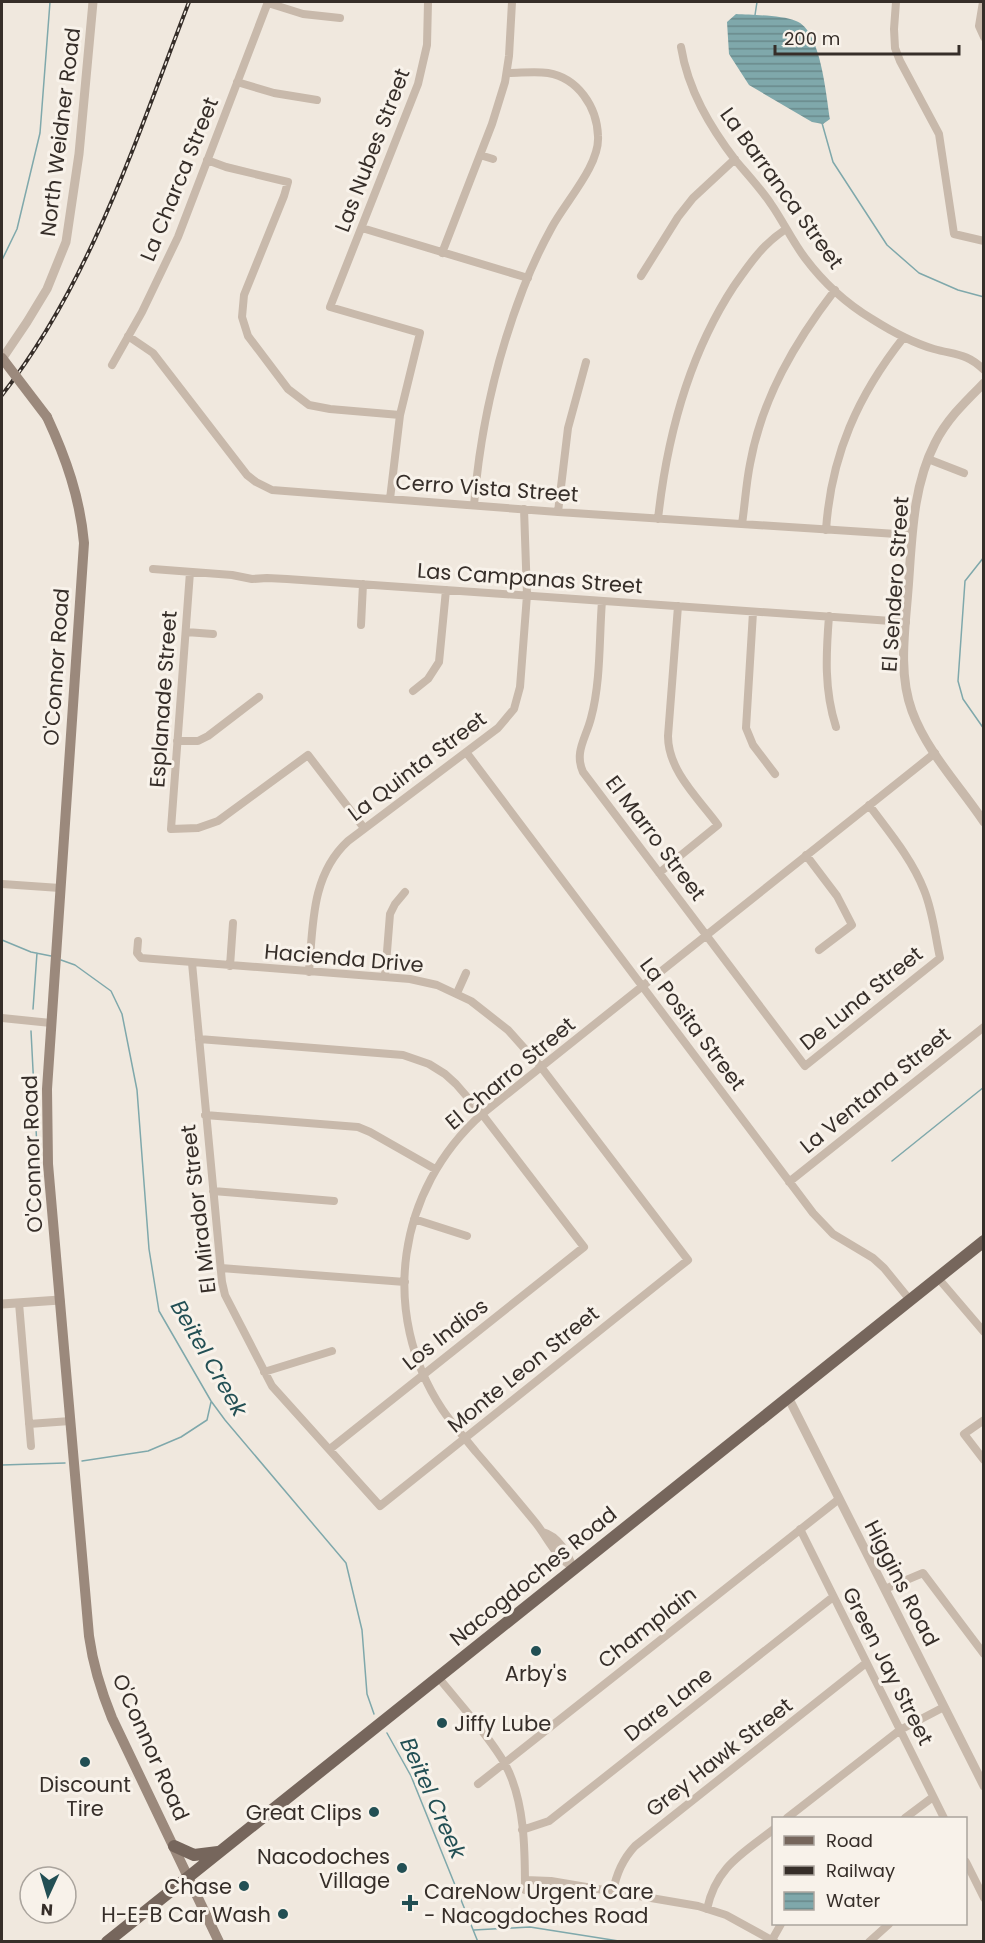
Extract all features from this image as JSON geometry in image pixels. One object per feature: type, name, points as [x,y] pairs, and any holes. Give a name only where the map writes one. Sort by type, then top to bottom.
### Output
[{"type":"main road","name":"O'Connor Road","points":[[2,358],[47,417],[69,468],[82,521],[84,543],[52,994],[47,1089],[47,1144],[93,1660],[112,1718],[219,1941]]},
{"type":"main road","name":"Nacogdoches Road","points":[[107,1941],[984,1241]]},
{"type":"main road","points":[[174,1846],[194,1855],[219,1852]]},
{"type":"street","name":"North Weidner Road","points":[[2,358],[47,289],[66,242],[80,143],[93,2]]},
{"type":"street","points":[[268,2],[303,14],[340,18]]},
{"type":"street","name":"La Charca Street","points":[[112,365],[142,312],[178,237],[268,2]]},
{"type":"street","name":"Las Nubes Street","points":[[400,415],[420,333],[330,307],[418,84],[427,45],[429,2]]},
{"type":"street","points":[[442,253],[501,97],[507,73],[512,2]]},
{"type":"street","points":[[896,2],[895,48],[939,134],[954,234],[984,241]]},
{"type":"street","points":[[983,2],[979,26],[984,38]]},
{"type":"street","name":"La Barranca Street","points":[[681,47],[693,93],[735,159],[770,202],[805,258],[835,290],[860,312],[904,337],[933,349],[969,358],[984,370]]},
{"type":"street","points":[[474,505],[476,476],[486,414],[501,349],[528,278],[552,228],[594,162],[598,138],[590,106],[575,86],[560,77],[542,73],[507,73]]},
{"type":"street","points":[[237,82],[274,93],[317,100]]},
{"type":"street","points":[[480,155],[493,159]]},
{"type":"street","points":[[641,276],[683,210],[708,182],[735,159]]},
{"type":"street","points":[[207,160],[288,182],[244,295],[242,316],[248,336],[288,389],[309,405],[400,415],[390,499]]},
{"type":"street","points":[[362,228],[528,278]]},
{"type":"street","points":[[658,519],[663,476],[674,419],[704,339],[720,307],[753,258],[770,240],[786,229]]},
{"type":"street","points":[[742,524],[750,462],[769,398],[798,342],[835,290]]},
{"type":"street","name":"Cerro Vista Street","points":[[128,336],[153,353],[247,475],[272,490],[912,536]]},
{"type":"street","points":[[826,530],[831,486],[844,438],[870,383],[904,337]]},
{"type":"street","points":[[558,512],[568,428],[586,362]]},
{"type":"street","name":"El Sendero Street","points":[[984,383],[948,422],[928,459],[918,492],[912,536],[904,669],[907,694],[916,722],[984,822]]},
{"type":"street","points":[[928,459],[964,473]]},
{"type":"street","name":"La Quinta Street","points":[[309,972],[315,901],[322,878],[341,848],[364,828],[498,728],[509,717],[516,704],[520,687],[526,595],[524,509]]},
{"type":"street","name":"Las Campanas Street","points":[[153,569],[232,575],[252,579],[363,584],[906,622]]},
{"type":"street","name":"Esplanade Street","points":[[190,572],[171,829],[198,828],[218,821],[309,754],[364,828]]},
{"type":"street","points":[[361,625],[363,584]]},
{"type":"street","points":[[413,691],[428,679],[439,662],[446,590]]},
{"type":"street","name":"El Marro Street","points":[[602,601],[596,693],[591,719],[579,749],[579,764],[805,1066]]},
{"type":"street","points":[[659,873],[718,825],[681,775],[670,754],[668,736],[678,606]]},
{"type":"street","points":[[753,612],[746,728],[753,745],[775,774]]},
{"type":"street","points":[[829,616],[826,673],[831,714],[836,727]]},
{"type":"street","points":[[186,632],[213,634]]},
{"type":"street","points":[[177,741],[198,741],[208,736],[259,697]]},
{"type":"street","name":"La Posita Street","points":[[466,752],[824,1226],[842,1241],[873,1258],[890,1274],[910,1300]]},
{"type":"street","name":"El Charro Street","points":[[574,1568],[564,1562],[546,1540],[543,1532],[443,1410],[423,1374],[409,1334],[404,1297],[408,1243],[414,1220],[435,1169],[457,1140],[482,1114],[935,753]]},
{"type":"street","name":"De Luna Street","points":[[805,1066],[940,958],[930,909],[917,875],[869,805]]},
{"type":"street","points":[[806,855],[837,896],[852,925],[819,950]]},
{"type":"street","points":[[2,884],[60,888]]},
{"type":"street","points":[[385,977],[390,914],[394,904],[405,892]]},
{"type":"street","points":[[230,966],[233,923]]},
{"type":"street","name":"Hacienda Drive","points":[[138,941],[137,953],[141,958],[425,982],[457,993],[471,1001],[499,1022],[541,1067],[688,1260]]},
{"type":"street","name":"El Mirador Street","points":[[192,963],[220,1268],[225,1295],[264,1372],[278,1393],[380,1506]]},
{"type":"street","points":[[457,993],[466,973]]},
{"type":"street","points":[[2,1018],[51,1023]]},
{"type":"street","name":"La Ventana Street","points":[[789,1182],[984,1027]]},
{"type":"street","points":[[199,1039],[403,1055],[420,1060],[445,1074],[482,1114]]},
{"type":"street","name":"Los Indios","points":[[330,1449],[584,1247],[482,1114]]},
{"type":"street","points":[[205,1115],[358,1127],[435,1169]]},
{"type":"street","points":[[213,1191],[334,1201]]},
{"type":"street","points":[[414,1220],[466,1236]]},
{"type":"street","name":"Monte Leon Street","points":[[380,1506],[688,1260]]},
{"type":"street","points":[[220,1268],[405,1282]]},
{"type":"street","points":[[938,1278],[984,1332]]},
{"type":"street","points":[[2,1304],[60,1300]]},
{"type":"street","points":[[19,1303],[31,1446]]},
{"type":"street","points":[[264,1372],[332,1351]]},
{"type":"street","name":"Higgins Road","points":[[788,1397],[984,1786]]},
{"type":"street","points":[[984,1420],[964,1434],[984,1460]]},
{"type":"street","points":[[29,1424],[70,1421]]},
{"type":"street","name":"Champlain","points":[[478,1784],[839,1499]]},
{"type":"street","name":"Green Jay Street","points":[[800,1529],[943,1817]]},
{"type":"street","points":[[885,1590],[923,1573],[983,1653]]},
{"type":"street","name":"Dare Lane","points":[[522,1830],[549,1821],[833,1597]]},
{"type":"street","name":"Grey Hawk Street","points":[[613,1892],[622,1863],[635,1846],[866,1663]]},
{"type":"street","points":[[438,1677],[505,1764],[517,1796],[522,1830],[525,1890]]},
{"type":"street","points":[[788,1817],[900,1730],[944,1707]]},
{"type":"street","points":[[906,1817],[933,1797]]},
{"type":"street","points":[[707,1909],[713,1886],[723,1871],[772,1831]]},
{"type":"street","points":[[967,1865],[984,1898]]},
{"type":"street","points":[[525,1881],[551,1881],[707,1909],[726,1915],[773,1941],[779,1925]]},
{"type":"street","points":[[869,1941],[888,1925]]},
{"type":"water","points":[[736,14],[783,18],[796,21],[804,27],[817,50],[821,64],[830,119],[823,124],[812,122],[749,85],[729,54],[727,22]]},
{"type":"waterway","name":"Beitel Creek","points":[[2,260],[17,229],[40,133],[50,2]]},
{"type":"waterway","points":[[755,15],[757,2]]},
{"type":"waterway","points":[[822,123],[833,162],[887,245],[919,273],[958,290],[984,297]]},
{"type":"waterway","points":[[984,557],[965,581],[958,681],[963,699],[984,729]]},
{"type":"waterway","name":"Beitel Creek","points":[[2,940],[31,952],[51,956]]},
{"type":"waterway","points":[[33,1009],[37,953]]},
{"type":"waterway","name":"Beitel Creek","points":[[61,960],[75,965],[111,991],[122,1014],[137,1090],[149,1249],[159,1311],[211,1401],[225,1420],[346,1563],[362,1630],[367,1694],[374,1714]]},
{"type":"waterway","points":[[31,1031],[38,1167]]},
{"type":"waterway","points":[[892,1161],[984,1087]]},
{"type":"waterway","points":[[82,1461],[148,1451],[181,1437],[207,1420],[211,1402]]},
{"type":"waterway","points":[[2,1465],[65,1463]]},
{"type":"waterway","name":"Beitel Creek","points":[[387,1733],[411,1776],[478,1942]]},
{"type":"waterway","points":[[474,1930],[530,1927],[625,1942]]},
{"type":"railway","points":[[2,395],[34,351],[87,255],[131,155],[189,2]]},
{"type":"place","name":"Arby's","points":[[536,1651]]},
{"type":"place","name":"Jiffy Lube","points":[[442,1723]]},
{"type":"place","name":"Discount Tire","points":[[85,1762]]},
{"type":"place","name":"Great Clips","points":[[374,1812]]},
{"type":"place","name":"Nacodoches Village","points":[[402,1868]]},
{"type":"place","name":"Chase","points":[[244,1886]]},
{"type":"place","name":"CareNow Urgent Care - Nacogdoches Road","points":[[410,1903]]},
{"type":"place","name":"H-E-B Car Wash","points":[[283,1914]]}]
